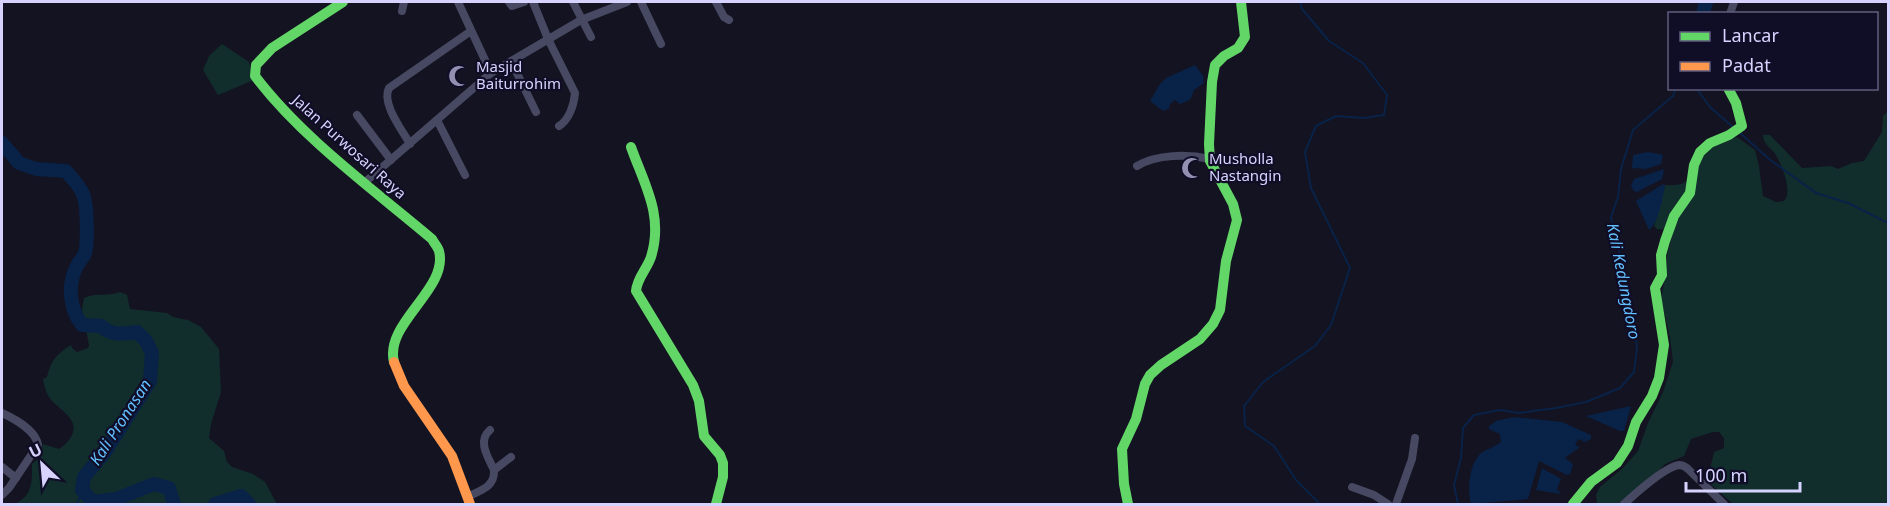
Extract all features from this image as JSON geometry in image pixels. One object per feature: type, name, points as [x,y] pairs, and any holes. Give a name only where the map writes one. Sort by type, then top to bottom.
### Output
[{"type":"street","name":"Jalan Purwosari Raya","points":[[344,2],[272,48],[260,60],[255,71],[257,79],[314,139],[432,239],[439,249],[440,259],[434,278],[395,340],[391,351],[397,372],[449,450],[469,501]]},
{"type":"street","points":[[402,11],[404,2]]},
{"type":"street","points":[[458,2],[491,73]]},
{"type":"street","points":[[509,2],[511,6],[524,2]]},
{"type":"street","points":[[533,2],[548,39],[575,93],[569,114],[564,123],[559,126]]},
{"type":"street","points":[[573,2],[591,37]]},
{"type":"street","points":[[364,183],[491,73],[581,20],[627,2]]},
{"type":"street","points":[[641,2],[661,44]]},
{"type":"street","points":[[716,2],[729,20]]},
{"type":"street","points":[[1128,504],[1124,484],[1122,449],[1136,419],[1145,384],[1150,375],[1161,365],[1200,339],[1213,324],[1220,310],[1226,261],[1237,220],[1230,197],[1210,159],[1213,70],[1221,57],[1238,50],[1244,43],[1241,2]]},
{"type":"street","points":[[410,144],[388,105],[386,94],[389,88],[471,31]]},
{"type":"street","points":[[511,61],[536,112]]},
{"type":"street","points":[[1573,504],[1591,482],[1617,463],[1628,446],[1636,422],[1652,396],[1659,378],[1664,345],[1654,288],[1662,275],[1661,255],[1674,216],[1690,193],[1694,165],[1700,152],[1717,139],[1729,135],[1742,126],[1736,103],[1729,90]]},
{"type":"street","points":[[357,115],[391,160]]},
{"type":"street","points":[[437,120],[465,175]]},
{"type":"street","points":[[631,147],[646,181],[653,213],[651,257],[636,291],[693,385],[699,401],[702,432],[723,461],[723,474],[716,504]]},
{"type":"street","points":[[1137,166],[1144,161],[1164,158],[1210,159]]},
{"type":"street","points":[[2,413],[33,433],[38,443],[37,450],[2,495]]},
{"type":"street","points":[[469,501],[492,483],[494,477],[494,470],[483,442],[484,436],[490,430]]},
{"type":"street","points":[[1396,504],[1412,459],[1415,438]]},
{"type":"street","points":[[494,470],[511,457]]},
{"type":"street","points":[[1624,504],[1665,471],[1683,465],[1724,504]]},
{"type":"street","points":[[2,467],[16,478]]},
{"type":"street","points":[[1352,487],[1374,495],[1388,504]]},
{"type":"green space","points":[[222,44],[249,62],[254,80],[218,95],[203,70],[209,56]]},
{"type":"green space","points":[[1888,111],[1888,504],[1733,504],[1704,478],[1710,469],[1714,452],[1724,448],[1724,438],[1719,432],[1713,432],[1691,439],[1684,456],[1665,464],[1622,504],[1597,504],[1596,495],[1600,487],[1623,468],[1638,451],[1673,362],[1661,299],[1667,255],[1674,230],[1657,229],[1654,226],[1665,185],[1684,183],[1693,174],[1703,155],[1720,143],[1737,137],[1755,150],[1763,196],[1776,202],[1784,201],[1787,185],[1784,172],[1776,155],[1764,141],[1763,135],[1770,135],[1802,168],[1831,166],[1838,169],[1864,161],[1882,132],[1883,116]]},
{"type":"green space","points":[[120,292],[127,295],[130,309],[167,313],[201,327],[219,349],[221,392],[209,438],[224,451],[227,462],[232,467],[253,474],[265,482],[277,504],[15,504],[28,492],[32,464],[39,458],[43,444],[59,449],[70,439],[74,429],[70,419],[49,397],[43,379],[47,377],[55,358],[71,345],[77,352],[88,348],[82,309],[84,298]]},
{"type":"water","points":[[1195,65],[1203,76],[1204,83],[1194,90],[1190,99],[1180,104],[1175,100],[1169,105],[1170,108],[1163,111],[1150,101],[1166,78]]},
{"type":"water","points":[[1648,152],[1663,155],[1661,164],[1646,169],[1632,168],[1633,155]]},
{"type":"water","points":[[1664,169],[1662,179],[1637,192],[1634,191],[1631,186],[1634,179]]},
{"type":"water","points":[[1663,184],[1665,185],[1660,210],[1649,230],[1636,201]]},
{"type":"water","points":[[1631,406],[1624,431],[1586,416]]},
{"type":"water","points":[[1514,417],[1562,422],[1591,435],[1591,439],[1585,442],[1578,439],[1575,445],[1580,447],[1565,458],[1573,464],[1570,474],[1567,475],[1539,461],[1528,499],[1471,504],[1469,485],[1473,465],[1480,454],[1501,442],[1500,434],[1489,429],[1489,426],[1496,421]]},
{"type":"water","points":[[1542,468],[1561,479],[1557,489],[1561,494],[1536,490]]},
{"type":"waterway","points":[[1300,2],[1302,9],[1329,41],[1363,63],[1387,95],[1384,115],[1364,118],[1336,116],[1316,126],[1305,152],[1311,188],[1350,268],[1331,325],[1315,346],[1263,382],[1244,406],[1245,426],[1274,446],[1296,480],[1320,504]]},
{"type":"waterway","name":"Kali Kedungdoro","points":[[1704,12],[1706,2]]},
{"type":"waterway","name":"Kali Kedungdoro","points":[[1458,504],[1454,485],[1461,458],[1463,428],[1474,415],[1500,410],[1519,413],[1586,402],[1620,388],[1634,372],[1637,347],[1633,311],[1611,217],[1618,197],[1621,169],[1633,130],[1673,96],[1675,90]]},
{"type":"waterway","points":[[1697,90],[1710,107],[1734,128]]},
{"type":"waterway","points":[[1739,132],[1769,159],[1816,193],[1848,203],[1888,223]]},
{"type":"waterway","name":"Kali Pronasan","points":[[2,143],[19,163],[36,169],[66,171],[83,194],[86,248],[74,271],[71,287],[74,311],[82,325],[101,326],[118,334],[137,332],[146,341],[152,353],[150,381],[105,452],[84,477],[82,490],[93,502],[116,499],[154,484],[169,488],[174,504]]},
{"type":"waterway","points":[[77,504],[82,490]]},
{"type":"waterway","points":[[215,504],[241,496],[249,504]]},
{"type":"traffic: fast","points":[[343,2],[272,48],[256,65],[255,76],[294,121],[316,142],[432,239],[438,248],[440,265],[435,279],[398,334],[393,348],[394,362]]},
{"type":"traffic: fast","points":[[1128,504],[1124,484],[1122,449],[1136,419],[1145,384],[1150,375],[1161,365],[1200,339],[1213,324],[1220,310],[1226,261],[1237,220],[1233,204],[1210,161],[1212,82],[1215,65],[1224,56],[1238,48],[1245,37],[1241,2]]},
{"type":"traffic: fast","points":[[1573,504],[1591,482],[1617,463],[1628,446],[1636,422],[1652,396],[1659,378],[1664,345],[1655,288],[1662,275],[1661,255],[1674,216],[1690,193],[1694,165],[1700,152],[1710,143],[1729,135],[1742,126],[1736,103],[1729,90]]},
{"type":"traffic: fast","points":[[631,147],[651,200],[655,227],[651,257],[638,282],[636,291],[693,385],[699,401],[704,436],[720,455],[723,463],[723,477],[716,504]]},
{"type":"traffic: slow","points":[[394,362],[404,386],[452,456],[470,504]]},
{"type":"place","name":"Masjid Baiturrohim","points":[[459,76]]},
{"type":"place","name":"Musholla Nastangin","points":[[1192,168]]}]
